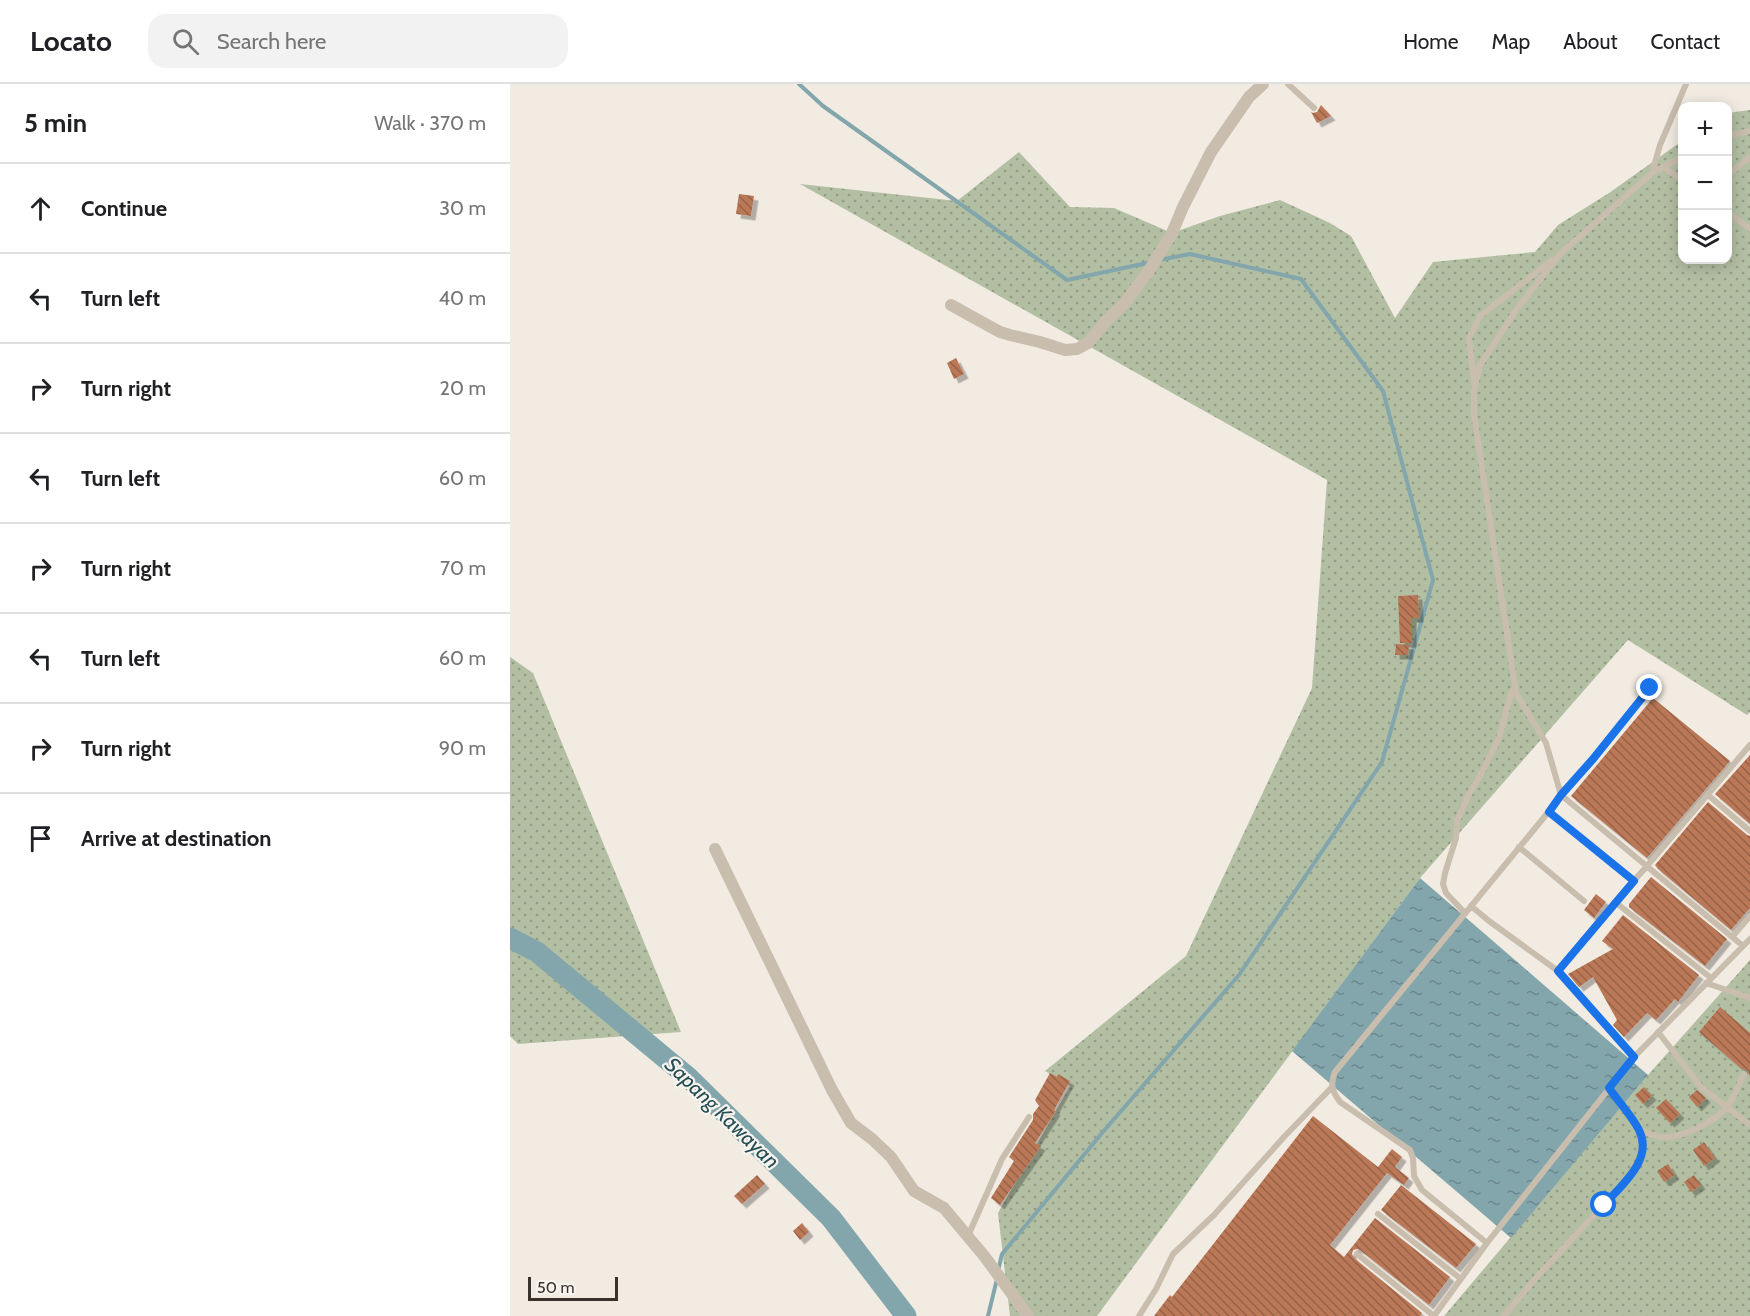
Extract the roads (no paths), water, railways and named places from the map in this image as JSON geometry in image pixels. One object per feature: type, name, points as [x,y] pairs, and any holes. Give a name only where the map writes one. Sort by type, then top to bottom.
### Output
[{"type":"street","points":[[951,305],[1010,335],[1065,350],[1077,349],[1088,343],[1124,304],[1150,269],[1172,232],[1211,152],[1249,97],[1263,84]]},
{"type":"street","points":[[715,849],[846,1116],[891,1157],[914,1191],[944,1208],[985,1257],[1028,1316]]},
{"type":"lane","points":[[1288,84],[1314,108]]},
{"type":"lane","points":[[1652,173],[1660,146],[1686,84]]},
{"type":"lane","points":[[1732,135],[1750,131]]},
{"type":"lane","points":[[1732,172],[1750,157]]},
{"type":"lane","points":[[1678,160],[1652,173],[1560,254],[1480,316],[1469,338],[1474,414],[1516,693],[1546,743],[1561,795],[1743,946]]},
{"type":"lane","points":[[1663,167],[1678,177]]},
{"type":"lane","points":[[1732,215],[1750,229]]},
{"type":"lane","points":[[1474,390],[1480,365],[1516,310],[1560,254]]},
{"type":"lane","points":[[1466,913],[1446,893],[1443,884],[1445,873],[1456,838],[1457,821],[1499,738],[1515,687]]},
{"type":"lane","points":[[1487,1243],[1422,1190],[1414,1176],[1410,1150],[1340,1102],[1334,1094],[1331,1082],[1335,1072],[1650,688]]},
{"type":"lane","points":[[1558,971],[1750,745]]},
{"type":"lane","points":[[1708,795],[1750,831]]},
{"type":"lane","points":[[1549,812],[1634,881]]},
{"type":"lane","points":[[1519,847],[1584,901]]},
{"type":"lane","points":[[1615,902],[1709,981],[1750,998]]},
{"type":"lane","points":[[1471,906],[1558,971],[1634,1057]]},
{"type":"lane","points":[[1732,937],[1750,916]]},
{"type":"lane","points":[[1357,1254],[1434,1316],[1487,1243],[1634,1057],[1750,939]]},
{"type":"lane","points":[[1658,1032],[1701,1087],[1750,1125]]},
{"type":"lane","points":[[1639,1130],[1659,1137],[1670,1137],[1693,1130],[1708,1122],[1726,1108],[1744,1074]]},
{"type":"lane","points":[[1138,1316],[1156,1289],[1173,1254],[1214,1215],[1332,1087]]},
{"type":"lane","points":[[1504,1316],[1534,1280],[1634,1172],[1642,1156],[1639,1130],[1609,1088]]},
{"type":"lane","points":[[968,1236],[1002,1159],[1029,1117]]},
{"type":"lane","points":[[1378,1214],[1461,1279]]},
{"type":"water","points":[[1420,878],[1648,1075],[1511,1238],[1292,1051]]},
{"type":"waterway","points":[[799,84],[823,106],[1067,280],[1152,262]]},
{"type":"waterway","points":[[998,1271],[1002,1254],[1102,1133],[1239,975],[1382,762],[1433,580],[1383,391],[1301,279],[1190,254],[1159,260]]},
{"type":"waterway","name":"Sapang Kawayan","points":[[510,938],[537,952],[688,1077],[831,1218],[906,1316]]},
{"type":"waterway","points":[[988,1316],[997,1279]]}]
